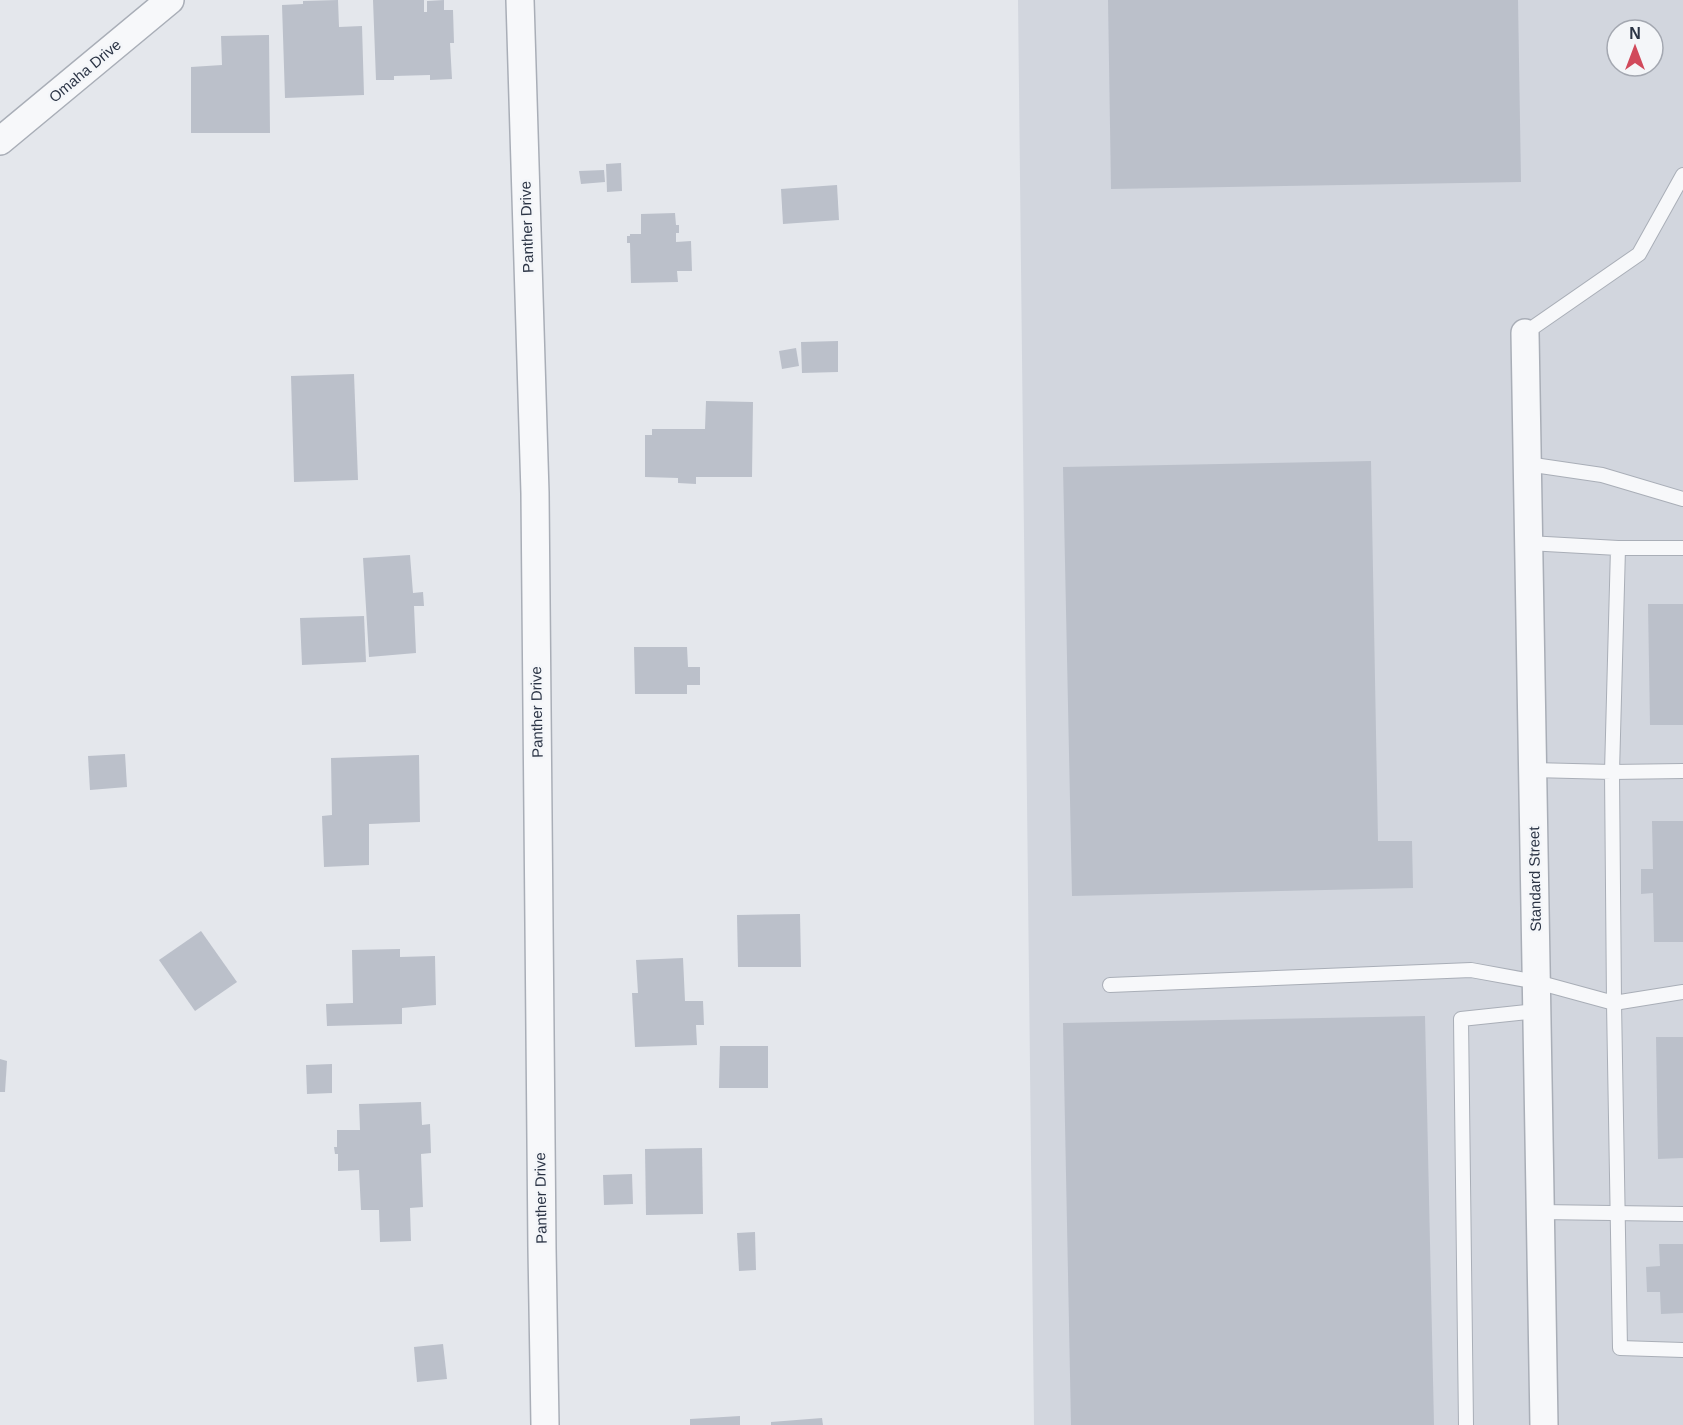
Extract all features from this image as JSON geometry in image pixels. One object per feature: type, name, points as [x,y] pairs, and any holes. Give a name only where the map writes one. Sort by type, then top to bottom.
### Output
[{"type":"street","name":"Omaha Drive","points":[[0,141],[170,0]]},
{"type":"street","name":"Panther Drive","points":[[520,0],[535,493],[545,1425]]},
{"type":"street","name":"Standard Street","points":[[1525,333],[1544,1425]]},
{"type":"lane","points":[[1525,333],[1639,254],[1683,175]]},
{"type":"lane","points":[[1527,464],[1602,475],[1683,499]]},
{"type":"lane","points":[[1528,543],[1618,548],[1683,548]]},
{"type":"lane","points":[[1618,548],[1612,772],[1620,1348],[1683,1350]]},
{"type":"lane","points":[[1533,770],[1683,771]]},
{"type":"lane","points":[[1110,986],[1471,970],[1536,982],[1614,1003],[1683,992]]},
{"type":"lane","points":[[1466,1425],[1461,1019],[1537,1011]]},
{"type":"lane","points":[[1540,1212],[1683,1214]]},
{"type":"shaded area","points":[[1018,0],[1683,0],[1683,1425],[1034,1425]]},
{"type":"building","points":[[338,0],[339,27],[362,26],[364,95],[285,98],[282,5],[303,4],[303,1]]},
{"type":"building","points":[[373,0],[424,0],[424,12],[427,12],[427,1],[444,0],[444,10],[453,10],[454,43],[450,43],[452,79],[430,80],[430,75],[394,76],[394,80],[376,80]]},
{"type":"building","points":[[1108,0],[1518,0],[1521,182],[1111,189]]},
{"type":"building","points":[[269,35],[270,133],[191,133],[191,67],[222,65],[221,36]]},
{"type":"building","points":[[621,163],[622,191],[607,192],[606,164]]},
{"type":"building","points":[[604,170],[605,182],[581,184],[579,171]]},
{"type":"building","points":[[837,185],[839,220],[783,224],[781,189]]},
{"type":"building","points":[[675,213],[676,225],[679,225],[676,242],[691,241],[692,271],[677,271],[678,282],[631,283],[630,243],[627,243],[627,236],[641,234],[641,214]]},
{"type":"building","points":[[838,341],[838,372],[802,373],[801,342]]},
{"type":"building","points":[[796,348],[799,366],[782,369],[779,351]]},
{"type":"building","points":[[354,374],[358,480],[294,482],[291,376]]},
{"type":"building","points":[[706,401],[753,402],[752,477],[696,477],[696,484],[678,483],[678,478],[645,477],[645,435],[652,435],[652,429],[705,429]]},
{"type":"building","points":[[1371,461],[1378,841],[1412,841],[1413,888],[1072,896],[1063,467]]},
{"type":"building","points":[[410,555],[413,593],[423,592],[424,606],[414,606],[416,653],[369,657],[363,558]]},
{"type":"building","points":[[1648,604],[1683,604],[1683,725],[1650,725]]},
{"type":"building","points":[[364,616],[366,662],[302,665],[300,618]]},
{"type":"building","points":[[634,647],[687,647],[688,667],[700,667],[700,685],[687,685],[687,694],[635,694]]},
{"type":"building","points":[[125,754],[127,787],[90,790],[88,756]]},
{"type":"building","points":[[419,755],[420,822],[369,824],[369,865],[324,867],[322,816],[332,815],[331,758]]},
{"type":"building","points":[[1652,821],[1683,821],[1683,942],[1654,942],[1653,893],[1641,894],[1641,869],[1653,869]]},
{"type":"building","points":[[800,914],[801,967],[738,967],[737,915]]},
{"type":"building","points":[[201,931],[237,982],[195,1011],[159,960]]},
{"type":"building","points":[[400,949],[400,957],[435,956],[436,1005],[402,1008],[402,1024],[327,1026],[326,1004],[353,1003],[352,950]]},
{"type":"building","points":[[683,958],[685,1001],[703,1001],[704,1025],[696,1025],[697,1045],[635,1047],[632,993],[638,993],[636,960]]},
{"type":"building","points":[[1425,1016],[1434,1425],[1071,1425],[1063,1023]]},
{"type":"building","points":[[1656,1037],[1683,1037],[1683,1158],[1658,1159]]},
{"type":"building","points":[[720,1046],[768,1046],[768,1088],[719,1088]]},
{"type":"building","points":[[0,1059],[7,1061],[5,1092],[0,1092]]},
{"type":"building","points":[[332,1064],[332,1093],[307,1094],[306,1065]]},
{"type":"building","points":[[421,1102],[422,1125],[430,1124],[431,1153],[421,1154],[423,1207],[410,1208],[411,1241],[380,1242],[379,1210],[361,1210],[359,1170],[338,1171],[338,1154],[335,1154],[334,1147],[337,1147],[337,1130],[360,1130],[359,1104]]},
{"type":"building","points":[[702,1148],[703,1214],[646,1215],[645,1149]]},
{"type":"building","points":[[632,1174],[633,1204],[604,1205],[603,1175]]},
{"type":"building","points":[[755,1232],[756,1270],[739,1271],[737,1233]]},
{"type":"building","points":[[1659,1244],[1683,1244],[1683,1313],[1661,1314],[1660,1292],[1647,1292],[1646,1267],[1660,1266]]},
{"type":"building","points":[[443,1344],[447,1379],[417,1382],[414,1347]]},
{"type":"building","points":[[740,1416],[740,1425],[690,1425],[690,1419]]},
{"type":"building","points":[[822,1418],[823,1425],[771,1425],[771,1422]]}]
